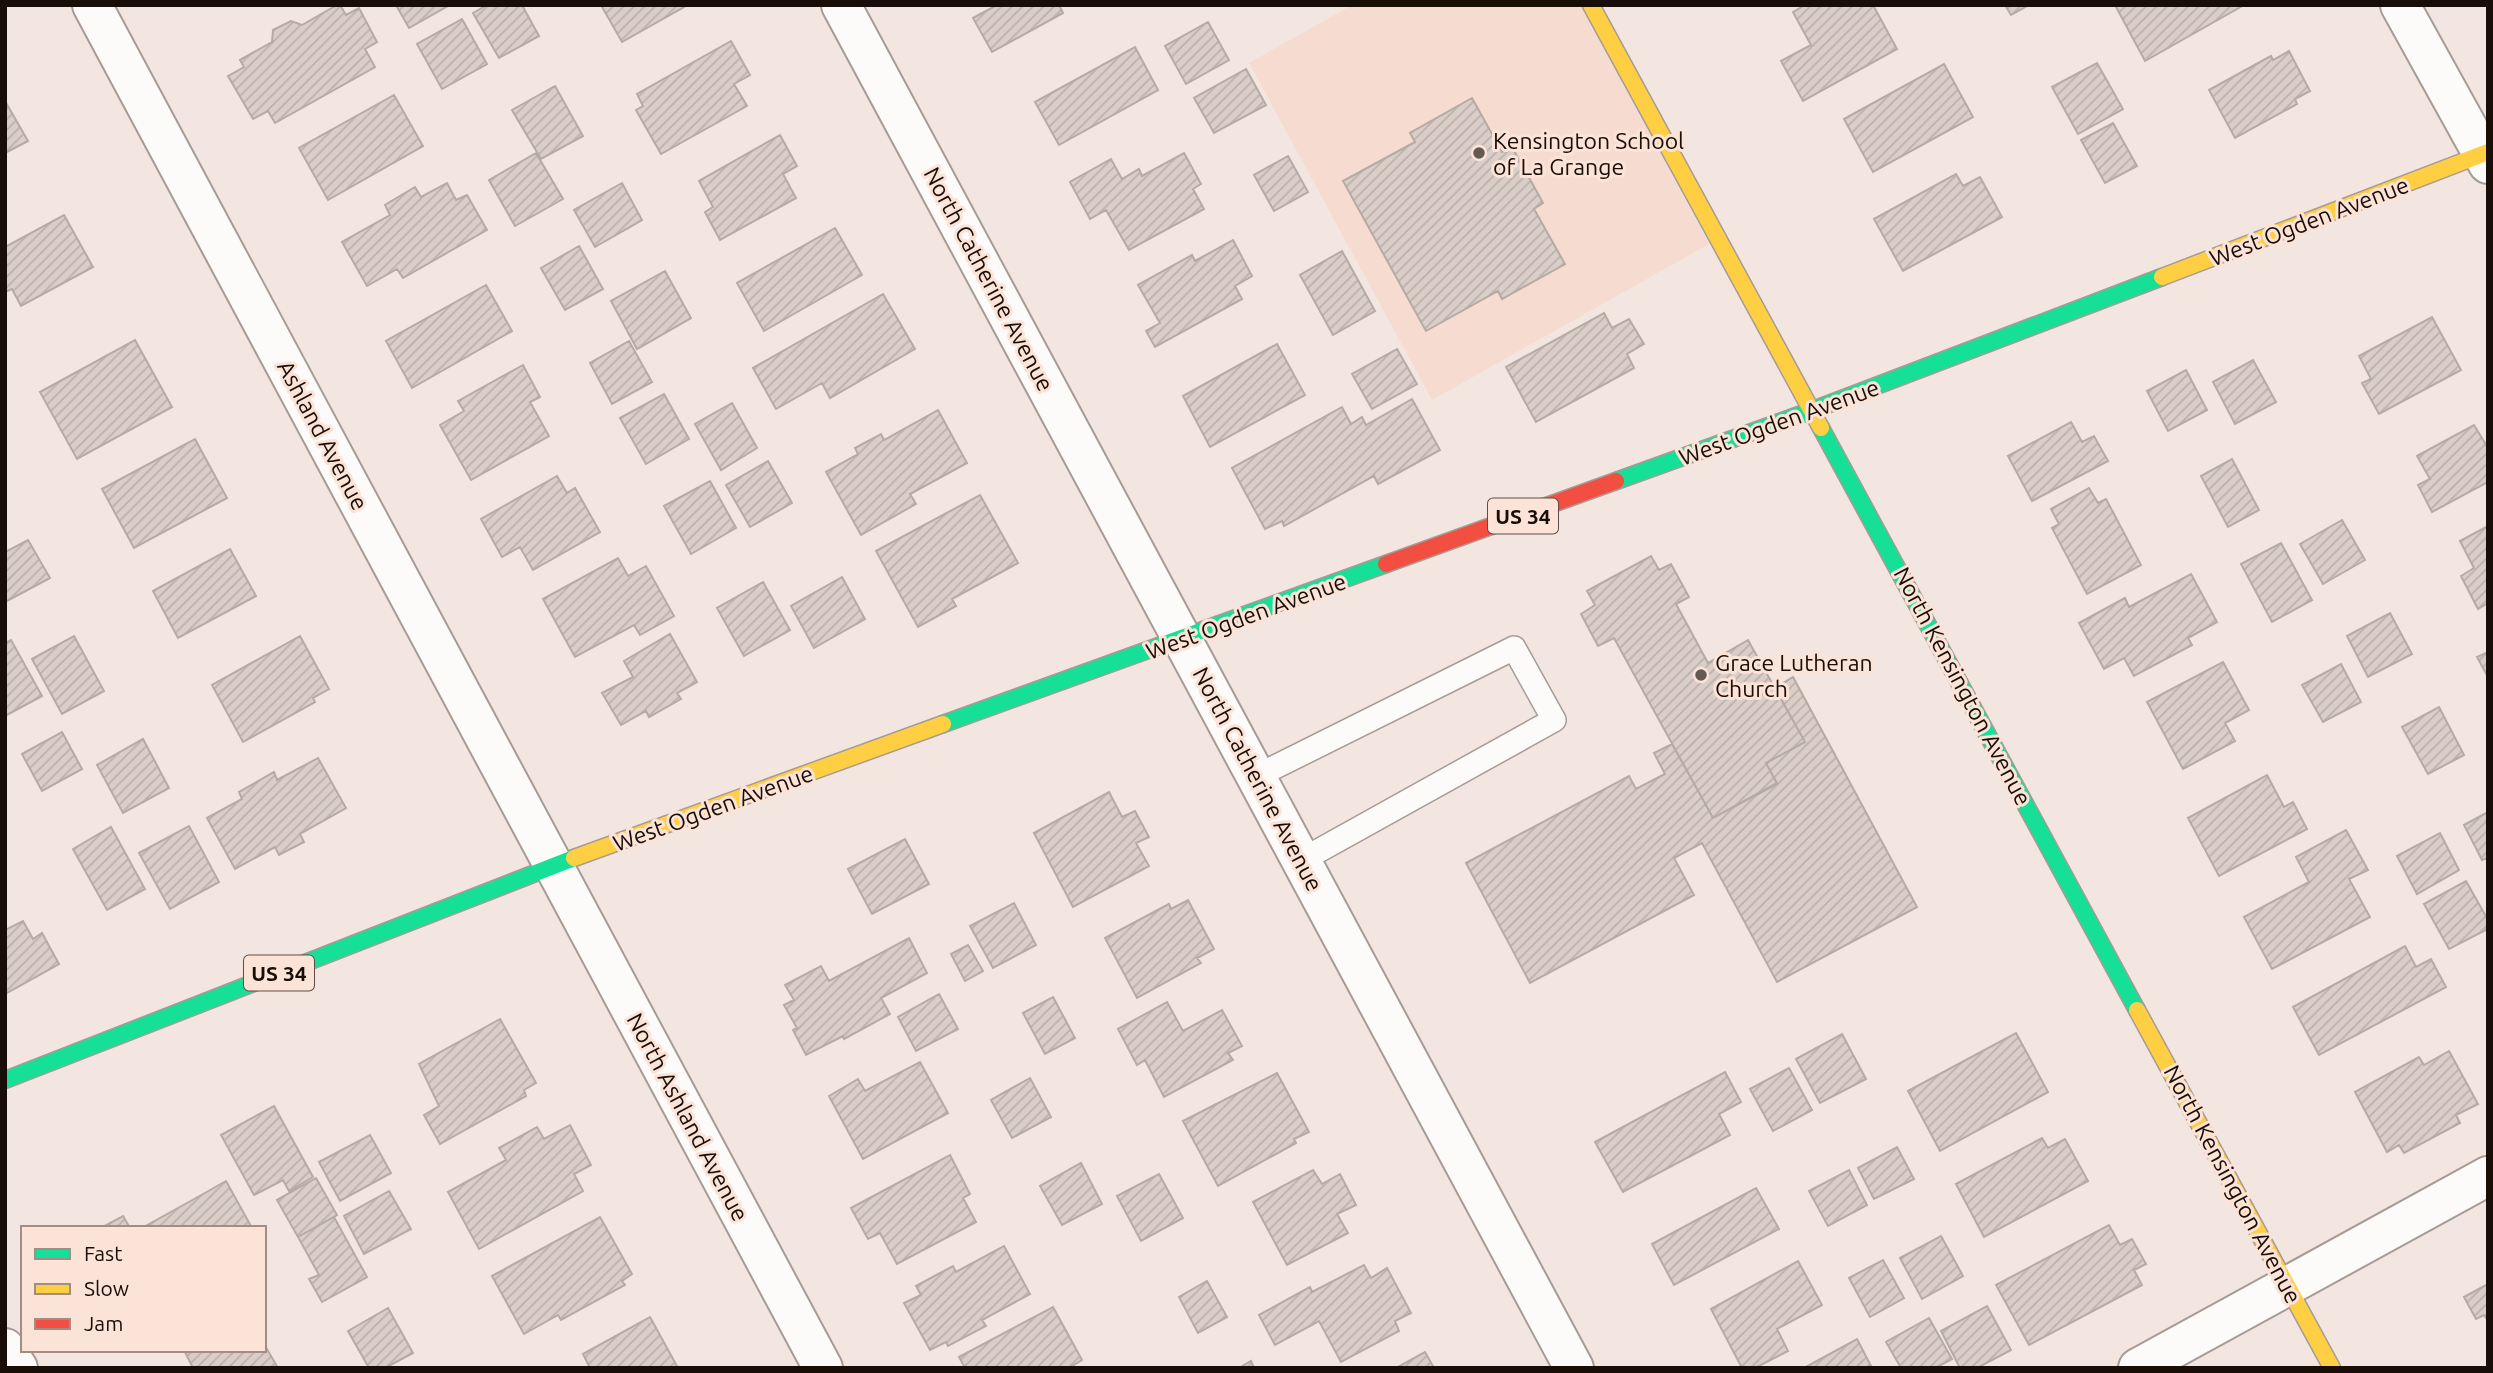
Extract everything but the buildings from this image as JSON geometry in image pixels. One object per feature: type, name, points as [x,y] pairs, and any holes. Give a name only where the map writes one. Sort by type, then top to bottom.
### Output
[{"type":"main road","name":"North Kensington Avenue","points":[[1591,5],[2332,1368]]},
{"type":"main road","name":"West Ogden Avenue","points":[[5,1080],[553,865],[1813,410],[2486,157]]},
{"type":"street","name":"North Catherine Avenue","points":[[841,5],[1574,1368]]},
{"type":"street","points":[[2400,5],[2486,157]]},
{"type":"street","name":"Ashland Avenue","points":[[103,9],[553,865]]},
{"type":"street","name":"North Ashland Avenue","points":[[553,865],[822,1368]]},
{"type":"street","points":[[2138,1368],[2488,1175]]},
{"type":"street","points":[[5,1348],[18,1368]]},
{"type":"lane","points":[[1257,776],[1514,648],[1555,720],[1302,860]]},
{"type":"shaded area","name":"Kensington School of La Grange","points":[[1352,5],[1581,5],[1709,244],[1432,400],[1249,63]]},
{"type":"traffic: fast","points":[[1616,481],[1813,410],[2162,277]]},
{"type":"traffic: fast","points":[[1821,428],[2137,1010]]},
{"type":"traffic: fast","points":[[943,724],[1386,564]]},
{"type":"traffic: fast","points":[[5,1080],[574,858]]},
{"type":"traffic: slow","points":[[1591,5],[1821,428]]},
{"type":"traffic: slow","points":[[2162,277],[2488,152]]},
{"type":"traffic: slow","points":[[574,858],[943,724]]},
{"type":"traffic: slow","points":[[2137,1010],[2332,1368]]},
{"type":"traffic: jam","points":[[1386,564],[1616,481]]},
{"type":"place","name":"Kensington School of La Grange","points":[[1479,153]]},
{"type":"place","name":"Grace Lutheran Church","points":[[1701,675]]}]
